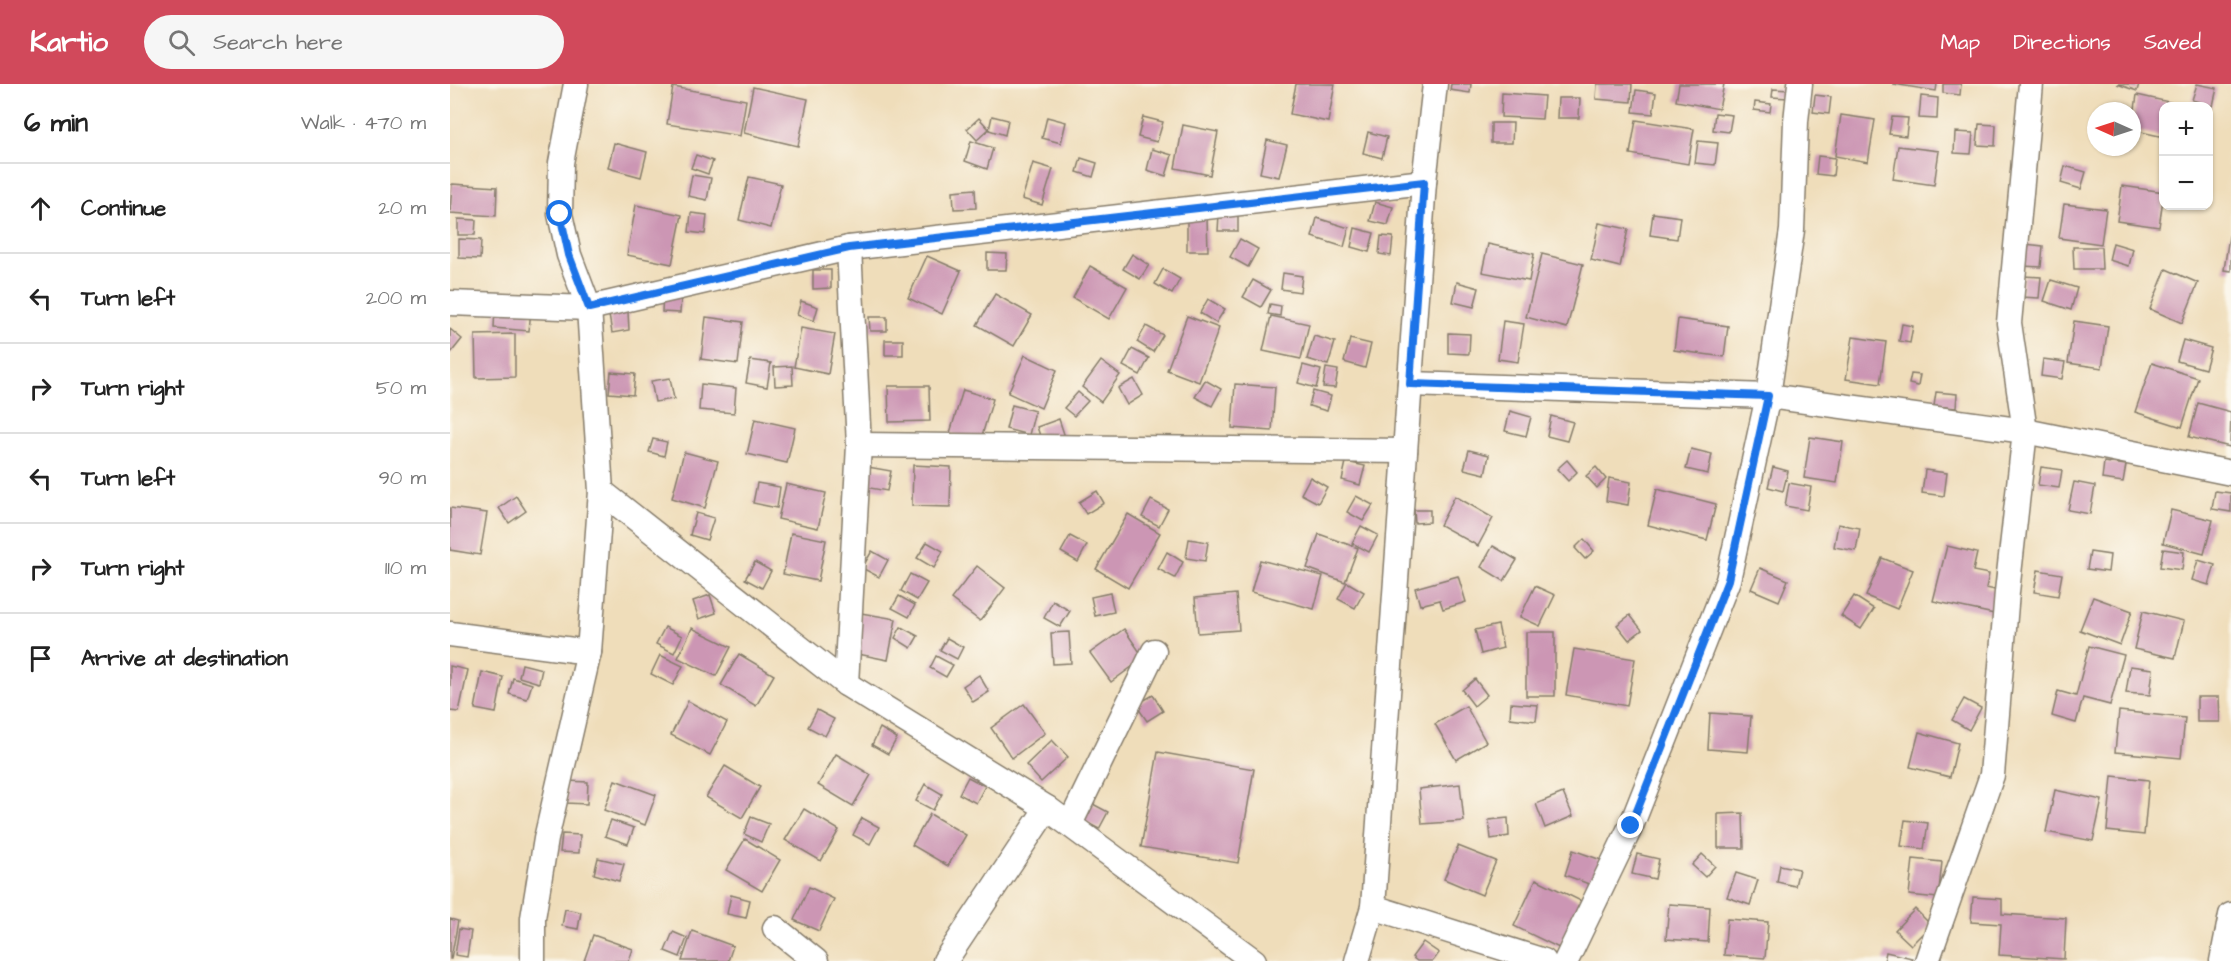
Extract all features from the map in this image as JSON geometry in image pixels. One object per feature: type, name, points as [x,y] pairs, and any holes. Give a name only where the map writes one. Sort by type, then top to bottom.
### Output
[{"type":"street","points":[[533,961],[533,918],[546,839],[589,652],[601,491],[589,308],[569,255],[560,214],[561,163],[576,84]]},
{"type":"street","points":[[1357,961],[1373,907],[1424,182],[1435,84]]},
{"type":"street","points":[[1566,961],[1631,826],[1728,580],[1768,396],[1792,230],[1796,122],[1800,84]]},
{"type":"street","points":[[1928,961],[1992,775],[2007,592],[2025,431],[2009,323],[2031,84]]},
{"type":"street","points":[[450,303],[589,308],[849,248],[1424,182]]},
{"type":"street","points":[[846,684],[859,445],[849,248]]},
{"type":"street","points":[[1410,384],[1768,396],[2025,431],[2231,473]]},
{"type":"street","points":[[859,445],[1405,451]]},
{"type":"street","points":[[601,491],[846,684],[1047,808],[1254,961]]},
{"type":"street","points":[[450,634],[589,652]]},
{"type":"street","points":[[1070,824],[1154,651]]},
{"type":"street","points":[[945,961],[1047,808]]},
{"type":"street","points":[[1373,907],[1544,961]]},
{"type":"street","points":[[2222,961],[2231,915]]},
{"type":"street","points":[[775,928],[816,961]]},
{"type":"building","points":[[1296,84],[1335,84],[1328,122],[1290,114]]},
{"type":"building","points":[[1451,84],[1471,84],[1470,93],[1450,90]]},
{"type":"building","points":[[1597,84],[1632,84],[1631,102],[1596,99]]},
{"type":"building","points":[[1679,84],[1724,84],[1719,109],[1676,101]]},
{"type":"building","points":[[1893,84],[1937,84],[1936,91]]},
{"type":"building","points":[[1943,84],[1961,84],[1960,95],[1943,93]]},
{"type":"building","points":[[2117,84],[2139,84],[2137,91]]},
{"type":"building","points":[[2197,84],[2217,88],[2213,106],[2213,102],[2192,100]]},
{"type":"building","points":[[673,87],[746,100],[740,136],[667,124]]},
{"type":"building","points":[[753,87],[808,99],[798,146],[744,133]]},
{"type":"building","points":[[1773,89],[1789,90],[1788,98],[1772,97]]},
{"type":"building","points":[[1636,90],[1656,93],[1653,114],[1633,112]]},
{"type":"building","points":[[1502,93],[1544,96],[1542,119],[1501,117]]},
{"type":"building","points":[[1815,95],[1831,97],[1829,114],[1813,112]]},
{"type":"building","points":[[2137,95],[2169,102],[2159,102],[2159,136],[2141,132],[2141,102],[2136,102]]},
{"type":"building","points":[[1921,96],[1938,98],[1937,119],[1919,118]]},
{"type":"building","points":[[1558,98],[1580,98],[1579,118],[1557,118]]},
{"type":"building","points":[[1755,102],[1771,104],[1770,112],[1754,110]]},
{"type":"building","points":[[1715,113],[1732,115],[1729,132],[1713,130]]},
{"type":"building","points":[[1841,115],[1875,120],[1868,162],[1835,156]]},
{"type":"building","points":[[992,116],[1008,120],[1005,135],[989,130]]},
{"type":"building","points":[[1047,117],[1066,122],[1061,143],[1042,138]]},
{"type":"building","points":[[1143,117],[1163,122],[1157,142],[1138,137]]},
{"type":"building","points":[[1892,117],[1908,118],[1906,136],[1889,134]]},
{"type":"building","points":[[979,118],[989,129],[977,140],[967,129]]},
{"type":"building","points":[[1636,120],[1694,129],[1688,164],[1630,154]]},
{"type":"building","points":[[1491,123],[1513,123],[1512,143],[1491,143]]},
{"type":"building","points":[[1979,124],[1996,125],[1995,146],[1977,145]]},
{"type":"building","points":[[1183,125],[1218,132],[1210,175],[1175,168]]},
{"type":"building","points":[[1368,132],[1387,137],[1382,158],[1363,153]]},
{"type":"building","points":[[1955,132],[1973,133],[1971,154],[1954,153]]},
{"type":"building","points":[[1267,140],[1287,145],[1279,177],[1260,173]]},
{"type":"building","points":[[971,141],[993,148],[987,169],[965,161]]},
{"type":"building","points":[[1698,141],[1718,143],[1715,165],[1695,163]]},
{"type":"building","points":[[614,143],[647,152],[641,177],[608,168]]},
{"type":"building","points":[[1898,146],[1939,151],[1934,185],[1893,179]]},
{"type":"building","points":[[1152,149],[1172,155],[1166,176],[1147,170]]},
{"type":"building","points":[[696,155],[713,161],[708,174],[691,168]]},
{"type":"building","points":[[1818,156],[1835,158],[1833,176],[1816,174]]},
{"type":"building","points":[[1081,158],[1097,163],[1093,177],[1077,172]]},
{"type":"building","points":[[1033,163],[1053,169],[1042,205],[1022,199]]},
{"type":"building","points":[[2065,166],[2086,172],[2081,189],[2061,183]]},
{"type":"building","points":[[692,175],[711,178],[707,200],[688,196]]},
{"type":"building","points":[[749,177],[781,184],[771,228],[739,220]]},
{"type":"building","points":[[452,184],[497,187],[496,216],[450,213]]},
{"type":"building","points":[[2122,186],[2159,191],[2159,210],[2161,210],[2159,227],[2117,221]]},
{"type":"building","points":[[975,189],[976,208],[954,209],[953,191]]},
{"type":"building","points":[[1375,202],[1393,207],[1388,225],[1370,221]]},
{"type":"building","points":[[2064,204],[2106,209],[2101,244],[2059,238]]},
{"type":"building","points":[[636,205],[682,215],[672,264],[627,255]]},
{"type":"building","points":[[691,213],[707,215],[705,234],[689,232]]},
{"type":"building","points":[[1653,213],[1680,217],[1677,239],[1650,235]]},
{"type":"building","points":[[1219,214],[1238,215],[1238,231],[1218,231]]},
{"type":"building","points":[[1187,218],[1207,218],[1208,251],[1187,251]]},
{"type":"building","points":[[1317,218],[1349,228],[1344,247],[1312,237]]},
{"type":"building","points":[[458,219],[476,220],[475,235],[458,235]]},
{"type":"building","points":[[1599,223],[1628,229],[1620,267],[1591,260]]},
{"type":"building","points":[[1355,228],[1374,233],[1369,252],[1351,247]]},
{"type":"building","points":[[1381,236],[1393,237],[1391,256],[1379,254]]},
{"type":"building","points":[[2229,236],[2231,236],[2231,271],[2224,270]]},
{"type":"building","points":[[459,239],[481,240],[480,259],[459,258]]},
{"type":"building","points":[[1240,239],[1258,249],[1248,267],[1230,257]]},
{"type":"building","points":[[2113,243],[2133,249],[2129,266],[2109,260]]},
{"type":"building","points":[[1488,244],[1534,254],[1529,281],[1482,272]]},
{"type":"building","points":[[2025,244],[2043,246],[2041,267],[2023,266]]},
{"type":"building","points":[[2073,247],[2101,247],[2102,269],[2074,269]]},
{"type":"building","points":[[987,253],[1007,254],[1006,270],[987,270]]},
{"type":"building","points":[[1132,254],[1149,265],[1140,279],[1123,269]]},
{"type":"building","points":[[1542,254],[1583,264],[1567,328],[1526,317]]},
{"type":"building","points":[[927,256],[961,271],[942,314],[908,298]]},
{"type":"building","points":[[1090,266],[1127,287],[1109,319],[1073,298]]},
{"type":"building","points":[[1163,269],[1180,279],[1172,294],[1155,284]]},
{"type":"building","points":[[2166,269],[2198,283],[2182,323],[2150,309]]},
{"type":"building","points":[[813,270],[831,270],[831,288],[813,289]]},
{"type":"building","points":[[1283,273],[1302,276],[1300,292],[1281,289]]},
{"type":"building","points":[[2023,276],[2041,277],[2039,298],[2021,297]]},
{"type":"building","points":[[1253,280],[1271,290],[1261,307],[1243,297]]},
{"type":"building","points":[[2051,280],[2077,288],[2071,310],[2044,301]]},
{"type":"building","points":[[1457,282],[1479,288],[1474,307],[1453,302]]},
{"type":"building","points":[[995,294],[1032,315],[1014,346],[977,325]]},
{"type":"building","points":[[663,295],[681,296],[680,313],[662,312]]},
{"type":"building","points":[[1208,299],[1225,309],[1216,323],[1200,313]]},
{"type":"building","points":[[801,301],[818,307],[814,321],[797,315]]},
{"type":"building","points":[[1270,304],[1281,306],[1280,316],[1268,314]]},
{"type":"building","points":[[495,306],[531,309],[529,331],[494,328]]},
{"type":"building","points":[[628,312],[629,330],[612,333],[609,315]]},
{"type":"building","points":[[1187,316],[1219,328],[1199,382],[1167,370]]},
{"type":"building","points":[[1271,316],[1309,324],[1301,359],[1263,351]]},
{"type":"building","points":[[706,317],[743,322],[738,364],[701,359]]},
{"type":"building","points":[[869,317],[887,317],[887,331],[870,331]]},
{"type":"building","points":[[1678,319],[1728,326],[1724,357],[1674,350]]},
{"type":"building","points":[[1503,321],[1524,324],[1518,362],[1498,359]]},
{"type":"building","points":[[2074,321],[2108,326],[2102,368],[2068,363]]},
{"type":"building","points":[[1902,324],[1913,326],[1910,343],[1899,341]]},
{"type":"building","points":[[1146,326],[1163,335],[1153,352],[1137,342]]},
{"type":"building","points":[[801,328],[835,334],[828,374],[794,367]]},
{"type":"building","points":[[450,329],[462,339],[450,354]]},
{"type":"building","points":[[1448,333],[1470,334],[1469,354],[1448,353]]},
{"type":"building","points":[[515,334],[515,377],[476,378],[475,335]]},
{"type":"building","points":[[1314,336],[1335,342],[1328,365],[1307,359]]},
{"type":"building","points":[[1853,337],[1886,342],[1880,384],[1846,379]]},
{"type":"building","points":[[1350,339],[1371,344],[1365,368],[1344,362]]},
{"type":"building","points":[[885,340],[903,340],[903,355],[885,355]]},
{"type":"building","points":[[2183,340],[2211,348],[2205,369],[2177,361]]},
{"type":"building","points":[[1132,349],[1149,358],[1140,375],[1123,366]]},
{"type":"building","points":[[1025,355],[1057,370],[1041,408],[1008,393]]},
{"type":"building","points":[[2043,359],[2065,362],[2062,379],[2041,376]]},
{"type":"building","points":[[750,360],[771,363],[767,387],[746,383]]},
{"type":"building","points":[[1101,361],[1120,375],[1101,402],[1082,387]]},
{"type":"building","points":[[2152,363],[2198,378],[2182,427],[2135,412]]},
{"type":"building","points":[[1303,365],[1321,370],[1316,388],[1298,383]]},
{"type":"building","points":[[792,366],[793,385],[775,386],[774,367]]},
{"type":"building","points":[[1326,368],[1338,370],[1335,388],[1323,387]]},
{"type":"building","points":[[611,372],[635,374],[633,395],[609,393]]},
{"type":"building","points":[[1911,374],[1920,375],[1918,386],[1909,384]]},
{"type":"building","points":[[670,378],[674,399],[655,402],[651,381]]},
{"type":"building","points":[[1134,379],[1143,395],[1127,405],[1118,388]]},
{"type":"building","points":[[1205,380],[1221,389],[1212,406],[1195,397]]},
{"type":"building","points":[[701,384],[736,388],[734,413],[699,410]]},
{"type":"building","points":[[1235,384],[1275,387],[1272,431],[1232,428]]},
{"type":"building","points":[[888,386],[929,386],[930,421],[889,422]]},
{"type":"building","points":[[963,390],[993,399],[980,442],[950,433]]},
{"type":"building","points":[[1313,391],[1331,396],[1327,411],[1309,406]]},
{"type":"building","points":[[1078,392],[1088,401],[1074,416],[1064,408]]},
{"type":"building","points":[[1936,392],[1957,394],[1956,408],[1934,406]]},
{"type":"building","points":[[2198,403],[2231,412],[2230,447],[2189,437]]},
{"type":"building","points":[[1012,405],[1035,411],[1029,435],[1006,429]]},
{"type":"building","points":[[1510,411],[1531,417],[1526,436],[1505,431]]},
{"type":"building","points":[[1551,416],[1573,422],[1567,441],[1547,436]]},
{"type":"building","points":[[755,419],[795,428],[787,463],[747,454]]},
{"type":"building","points":[[1059,419],[1067,443],[1045,450],[1037,427]]},
{"type":"building","points":[[1810,437],[1843,442],[1837,483],[1804,478]]},
{"type":"building","points":[[653,439],[667,442],[664,456],[649,452]]},
{"type":"building","points":[[1691,449],[1712,454],[1708,474],[1686,469]]},
{"type":"building","points":[[1469,450],[1489,455],[1485,474],[1464,469]]},
{"type":"building","points":[[684,452],[718,461],[705,508],[672,498]]},
{"type":"building","points":[[1567,460],[1577,472],[1568,481],[1557,469]]},
{"type":"building","points":[[1346,462],[1365,466],[1360,485],[1342,480]]},
{"type":"building","points":[[2104,462],[2126,465],[2123,482],[2102,479]]},
{"type":"building","points":[[913,465],[951,467],[950,507],[912,506]]},
{"type":"building","points":[[868,467],[891,471],[887,491],[864,487]]},
{"type":"building","points":[[1596,467],[1606,479],[1597,488],[1586,476]]},
{"type":"building","points":[[1773,467],[1788,471],[1783,491],[1768,487]]},
{"type":"building","points":[[2041,467],[2062,470],[2059,488],[2038,485]]},
{"type":"building","points":[[1925,470],[1947,473],[1944,496],[1922,493]]},
{"type":"building","points":[[1310,477],[1327,487],[1318,503],[1301,494]]},
{"type":"building","points":[[1609,478],[1631,482],[1628,505],[1606,501]]},
{"type":"building","points":[[2074,482],[2095,486],[2090,514],[2068,510]]},
{"type":"building","points":[[757,483],[780,487],[777,508],[753,503]]},
{"type":"building","points":[[1789,483],[1811,487],[1807,510],[1785,506]]},
{"type":"building","points":[[786,484],[826,493],[818,528],[778,519]]},
{"type":"building","points":[[1657,489],[1716,504],[1707,540],[1648,525]]},
{"type":"building","points":[[1097,491],[1104,503],[1086,514],[1079,502]]},
{"type":"building","points":[[2215,491],[2231,493],[2231,512],[2212,509]]},
{"type":"building","points":[[516,496],[526,511],[509,523],[499,508]]},
{"type":"building","points":[[1356,496],[1373,505],[1363,521],[1347,512]]},
{"type":"building","points":[[1455,496],[1493,518],[1478,546],[1440,525]]},
{"type":"building","points":[[1151,500],[1168,509],[1159,526],[1142,517]]},
{"type":"building","points":[[450,508],[487,513],[480,555],[450,550]]},
{"type":"building","points":[[1414,510],[1430,510],[1430,522],[1415,523]]},
{"type":"building","points":[[2171,510],[2213,520],[2204,554],[2163,543]]},
{"type":"building","points":[[696,513],[714,518],[707,540],[690,535]]},
{"type":"building","points":[[1128,514],[1160,533],[1128,588],[1096,569]]},
{"type":"building","points":[[1838,524],[1860,528],[1856,551],[1834,547]]},
{"type":"building","points":[[1361,526],[1378,535],[1369,552],[1352,543]]},
{"type":"building","points":[[791,533],[826,540],[818,581],[783,574]]},
{"type":"building","points":[[1319,534],[1358,548],[1345,582],[1307,568]]},
{"type":"building","points":[[1070,536],[1087,545],[1078,562],[1061,552]]},
{"type":"building","points":[[1189,539],[1208,542],[1205,561],[1186,558]]},
{"type":"building","points":[[1584,539],[1594,551],[1585,559],[1575,548]]},
{"type":"building","points":[[927,542],[943,551],[934,568],[917,558]]},
{"type":"building","points":[[1493,546],[1517,560],[1504,581],[1481,567]]},
{"type":"building","points":[[1947,546],[1977,553],[1973,571],[1989,574],[1986,588],[2004,592],[1999,615],[1933,601]]},
{"type":"building","points":[[2163,549],[2184,552],[2182,570],[2160,567]]},
{"type":"building","points":[[872,551],[888,560],[879,577],[862,568]]},
{"type":"building","points":[[1167,552],[1183,562],[1175,578],[1158,569]]},
{"type":"building","points":[[2090,552],[2110,555],[2108,572],[2087,569]]},
{"type":"building","points":[[1882,558],[1913,570],[1897,609],[1866,596]]},
{"type":"building","points":[[1260,560],[1323,576],[1314,609],[1251,592]]},
{"type":"building","points":[[2198,560],[2215,565],[2209,585],[2192,580]]},
{"type":"building","points":[[755,562],[771,571],[762,588],[745,579]]},
{"type":"building","points":[[977,566],[1005,588],[980,621],[951,599]]},
{"type":"building","points":[[1760,568],[1788,580],[1779,601],[1751,589]]},
{"type":"building","points":[[2038,570],[2062,574],[2058,596],[2034,592]]},
{"type":"building","points":[[910,574],[927,583],[917,600],[901,591]]},
{"type":"building","points":[[1458,576],[1466,602],[1443,609],[1440,600],[1420,605],[1415,588]]},
{"type":"building","points":[[1347,582],[1364,592],[1355,608],[1338,599]]},
{"type":"building","points":[[1535,586],[1555,595],[1540,626],[1520,617]]},
{"type":"building","points":[[1110,593],[1114,612],[1095,616],[1091,597]]},
{"type":"building","points":[[1236,594],[1239,630],[1198,633],[1195,598]]},
{"type":"building","points":[[710,595],[716,613],[699,619],[693,601]]},
{"type":"building","points":[[899,596],[915,605],[909,617],[892,608]]},
{"type":"building","points":[[1854,596],[1874,609],[1861,629],[1841,616]]},
{"type":"building","points":[[2093,597],[2132,611],[2120,645],[2080,630]]},
{"type":"building","points":[[1053,601],[1070,611],[1060,627],[1044,618]]},
{"type":"building","points":[[2143,611],[2184,621],[2175,658],[2134,649]]},
{"type":"building","points":[[861,613],[896,619],[888,660],[853,653]]},
{"type":"building","points":[[1630,615],[1642,630],[1629,640],[1617,625]]},
{"type":"building","points":[[1498,625],[1503,648],[1481,654],[1475,630]]},
{"type":"building","points":[[665,627],[682,636],[674,653],[656,644]]},
{"type":"building","points":[[901,627],[918,636],[911,648],[895,638]]},
{"type":"building","points":[[692,628],[731,647],[716,676],[678,658]]},
{"type":"building","points":[[1124,629],[1144,658],[1111,682],[1090,653]]},
{"type":"building","points":[[1069,632],[1071,663],[1053,664],[1051,633]]},
{"type":"building","points":[[1526,632],[1555,632],[1555,696],[1526,696]]},
{"type":"building","points":[[947,638],[963,647],[957,659],[940,650]]},
{"type":"building","points":[[2089,646],[2124,655],[2110,705],[2083,698],[2076,723],[2052,716],[2058,691],[2076,696]]},
{"type":"building","points":[[1574,649],[1635,659],[1627,706],[1566,695]]},
{"type":"building","points":[[739,654],[774,675],[756,706],[721,685]]},
{"type":"building","points":[[660,655],[683,666],[673,685],[651,674]]},
{"type":"building","points":[[936,656],[953,665],[946,677],[930,668]]},
{"type":"building","points":[[522,664],[542,669],[539,683],[519,677]]},
{"type":"building","points":[[450,666],[468,670],[459,712],[450,711]]},
{"type":"building","points":[[2130,666],[2153,669],[2150,695],[2126,693]]},
{"type":"building","points":[[482,672],[503,677],[496,713],[475,709]]},
{"type":"building","points":[[979,675],[989,692],[973,702],[963,686]]},
{"type":"building","points":[[513,678],[532,684],[527,699],[509,694]]},
{"type":"building","points":[[1475,679],[1487,695],[1474,706],[1462,690]]},
{"type":"building","points":[[1153,695],[1163,711],[1147,721],[1136,705]]},
{"type":"building","points":[[2197,697],[2219,697],[2220,722],[2197,722]]},
{"type":"building","points":[[1964,699],[1981,708],[1969,730],[1952,720]]},
{"type":"building","points":[[688,701],[727,722],[710,755],[671,735]]},
{"type":"building","points":[[1511,703],[1538,705],[1536,721],[1510,718]]},
{"type":"building","points":[[1024,704],[1045,733],[1012,758],[991,728]]},
{"type":"building","points":[[1466,706],[1486,742],[1456,760],[1435,724]]},
{"type":"building","points":[[817,710],[834,719],[825,736],[808,727]]},
{"type":"building","points":[[2119,711],[2185,718],[2181,758],[2115,752]]},
{"type":"building","points":[[1710,713],[1751,716],[1748,752],[1708,749]]},
{"type":"building","points":[[880,728],[897,738],[888,754],[872,745]]},
{"type":"building","points":[[1919,732],[1958,743],[1950,777],[1910,767]]},
{"type":"building","points":[[1052,740],[1068,757],[1041,782],[1026,765]]},
{"type":"building","points":[[1158,752],[1254,769],[1238,863],[1141,847]]},
{"type":"building","points":[[836,754],[871,775],[853,806],[818,785]]},
{"type":"building","points":[[725,766],[760,787],[742,818],[706,797]]},
{"type":"building","points":[[2112,776],[2149,780],[2144,835],[2107,831]]},
{"type":"building","points":[[968,777],[985,786],[976,803],[959,794]]},
{"type":"building","points":[[615,780],[656,795],[645,825],[604,810]]},
{"type":"building","points":[[567,781],[588,782],[587,804],[566,803]]},
{"type":"building","points":[[925,784],[942,794],[933,810],[916,801]]},
{"type":"building","points":[[1460,784],[1464,821],[1422,824],[1419,789]]},
{"type":"building","points":[[2055,790],[2102,800],[2093,841],[2046,832]]},
{"type":"building","points":[[1563,793],[1573,816],[1545,828],[1536,804]]},
{"type":"building","points":[[1091,803],[1108,812],[1099,829],[1082,820]]},
{"type":"building","points":[[804,809],[839,830],[821,861],[785,840]]},
{"type":"building","points":[[1743,813],[1744,848],[1718,848],[1718,814]]},
{"type":"building","points":[[930,814],[966,835],[948,866],[912,845]]},
{"type":"building","points":[[751,817],[769,824],[761,842],[744,834]]},
{"type":"building","points":[[862,818],[879,827],[870,844],[853,835]]},
{"type":"building","points":[[1508,818],[1509,836],[1491,839],[1489,820]]},
{"type":"building","points":[[611,820],[634,828],[628,844],[605,836]]},
{"type":"building","points":[[1905,820],[1928,823],[1924,849],[1901,846]]},
{"type":"building","points":[[562,834],[580,835],[579,853],[560,852]]},
{"type":"building","points":[[745,839],[780,860],[762,891],[726,870]]},
{"type":"building","points":[[1458,846],[1496,861],[1482,895],[1444,879]]},
{"type":"building","points":[[1573,850],[1604,861],[1594,886],[1565,875]]},
{"type":"building","points":[[1637,854],[1659,859],[1655,879],[1632,874]]},
{"type":"building","points":[[1702,854],[1715,866],[1705,877],[1692,865]]},
{"type":"building","points":[[598,858],[624,864],[619,881],[594,874]]},
{"type":"building","points":[[1913,859],[1942,862],[1938,898],[1909,895]]},
{"type":"building","points":[[1780,865],[1799,869],[1795,886],[1777,882]]},
{"type":"building","points":[[1736,873],[1758,880],[1750,905],[1727,897]]},
{"type":"building","points":[[1536,879],[1581,901],[1559,948],[1514,926]]},
{"type":"building","points":[[809,887],[834,899],[819,931],[794,920]]},
{"type":"building","points":[[731,895],[750,900],[746,918],[727,914]]},
{"type":"building","points":[[1973,897],[2002,899],[2002,914],[2066,918],[2064,959],[1999,955],[2001,924],[1971,922]]},
{"type":"building","points":[[1669,904],[1710,907],[1708,942],[1666,939]]},
{"type":"building","points":[[565,909],[581,912],[578,929],[562,926]]},
{"type":"building","points":[[1915,909],[1931,925],[1911,945],[1895,930]]},
{"type":"building","points":[[450,919],[458,921],[451,959],[450,959]]},
{"type":"building","points":[[1727,919],[1768,922],[1765,958],[1724,955]]},
{"type":"building","points":[[459,929],[471,931],[467,957],[455,955]]},
{"type":"building","points":[[692,931],[733,946],[728,961],[682,961]]},
{"type":"building","points":[[673,932],[687,938],[680,957],[665,951]]},
{"type":"building","points":[[593,935],[633,949],[629,961],[584,961]]},
{"type":"building","points":[[1423,942],[1439,953],[1433,961],[1417,961],[1412,957]]},
{"type":"building","points":[[1886,952],[1912,958],[1911,961],[1884,961]]},
{"type":"route","points":[[560,214],[569,255],[589,308],[849,248],[1424,182],[1410,384],[1768,396],[1728,580],[1631,826]]}]
